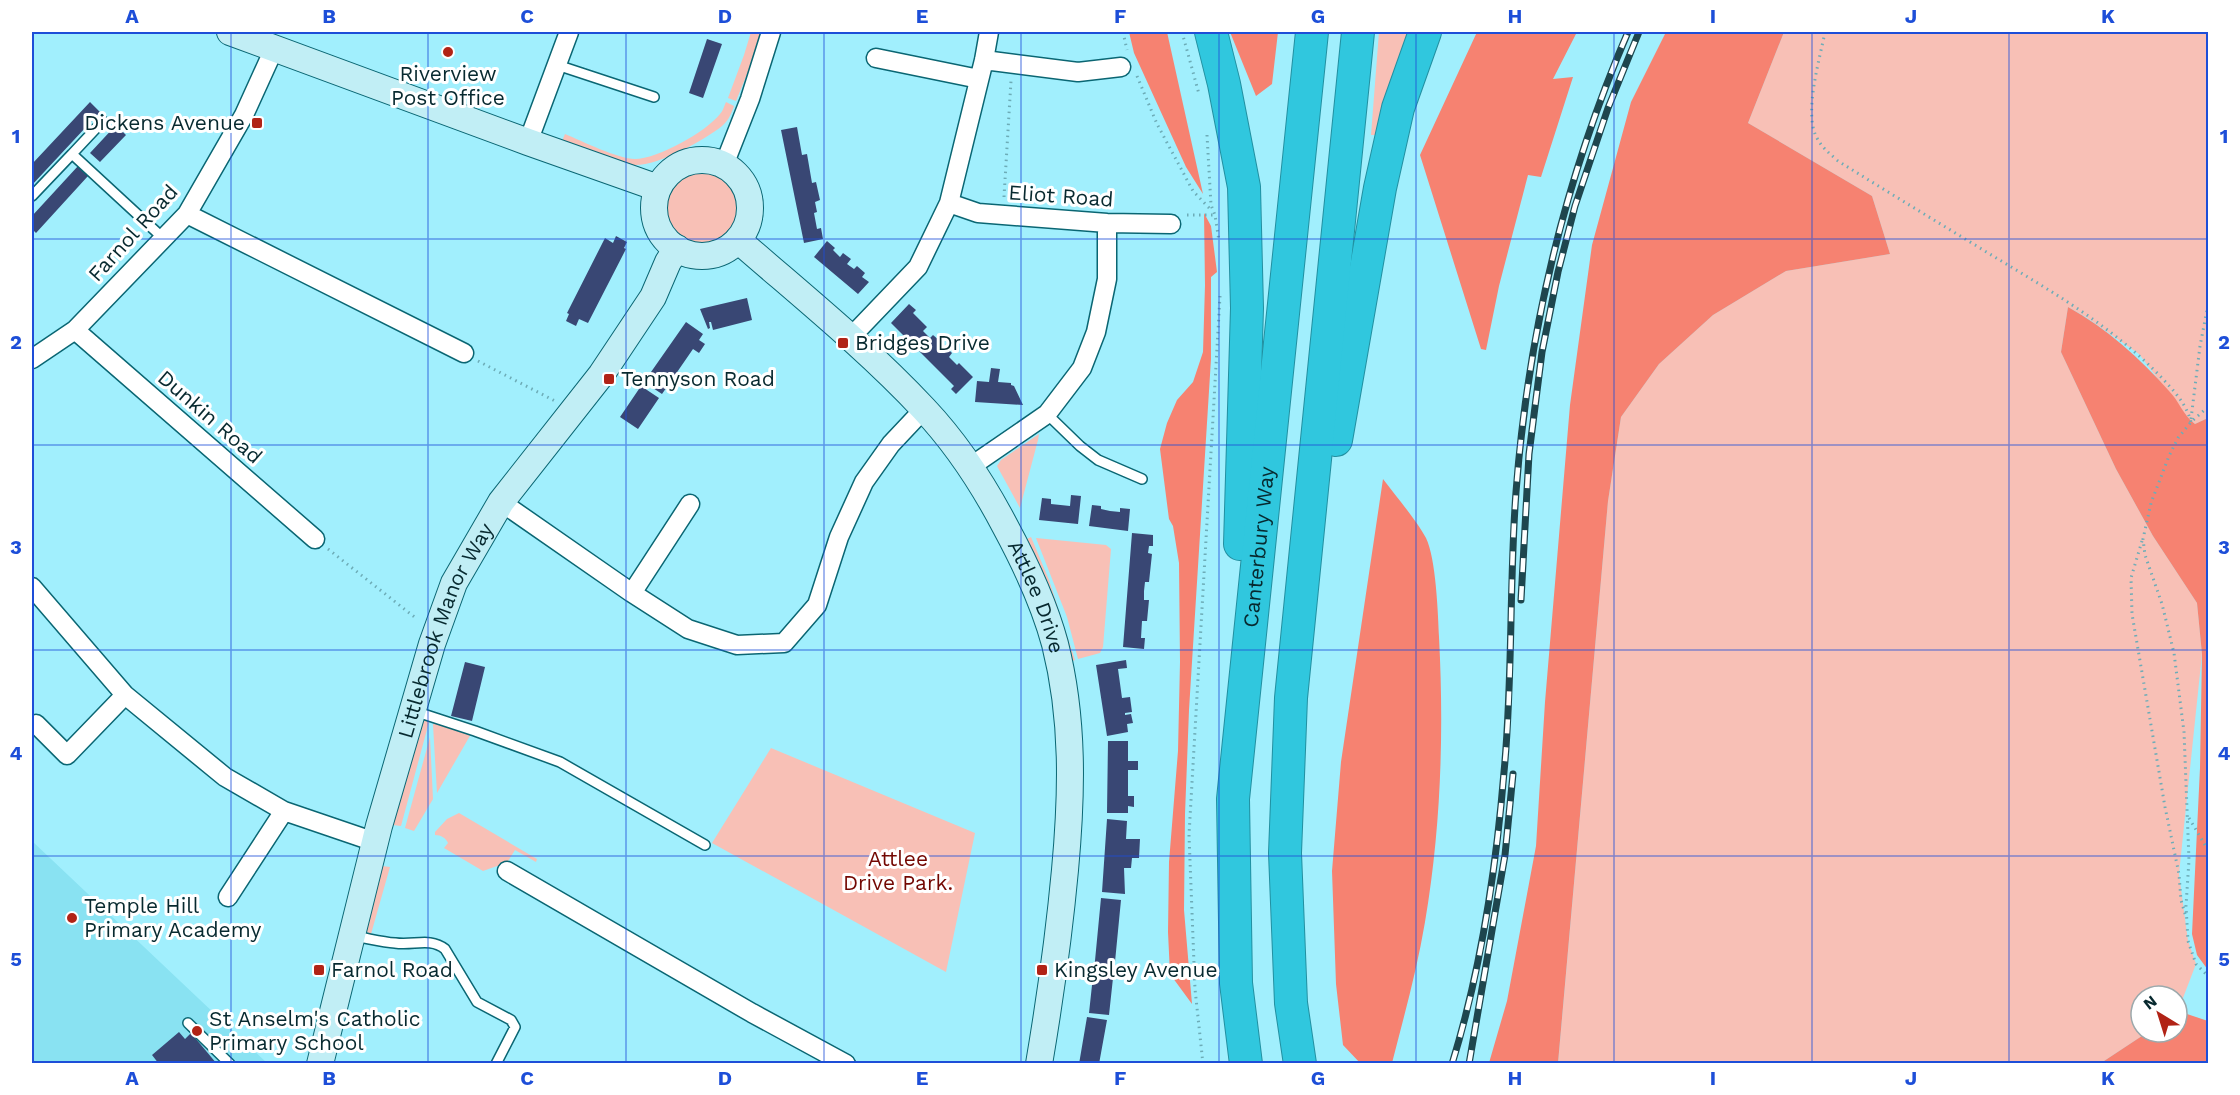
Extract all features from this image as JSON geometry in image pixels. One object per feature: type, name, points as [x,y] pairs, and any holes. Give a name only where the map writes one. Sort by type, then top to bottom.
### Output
[{"type":"highway","points":[[1211,32],[1224,84],[1244,187],[1247,320],[1233,800]]},
{"type":"highway","name":"Canterbury Way","points":[[1246,1064],[1236,984],[1233,800],[1312,32]]},
{"type":"highway","points":[[1300,1064],[1292,1003],[1286,852],[1291,698],[1358,32]]},
{"type":"highway","points":[[1291,698],[1380,188],[1398,108],[1425,32]]},
{"type":"street","points":[[230,32],[658,188]]},
{"type":"street","points":[[528,142],[569,32]]},
{"type":"street","points":[[724,165],[750,99],[771,32]]},
{"type":"street","points":[[850,337],[918,267],[949,202],[989,32]]},
{"type":"street","name":"Farnol Road","points":[[32,359],[75,330],[187,214],[244,115],[274,49]]},
{"type":"street","points":[[876,58],[979,79]]},
{"type":"street","points":[[984,60],[1078,72],[1129,66]]},
{"type":"street","points":[[694,160],[709,160],[724,165],[738,176],[747,190],[750,207],[747,225],[738,240],[725,250],[709,255],[692,255],[676,249],[666,240],[655,215],[654,202],[658,188],[667,175],[679,166],[694,160]]},
{"type":"street","name":"Eliot Road","points":[[949,202],[978,213],[1107,223],[1171,224]]},
{"type":"street","points":[[187,214],[464,353]]},
{"type":"street","points":[[970,467],[1047,414],[1082,368],[1096,332],[1107,279],[1107,223]]},
{"type":"street","name":"Attlee Drive","points":[[738,240],[850,337],[924,409],[970,467],[1012,538],[1044,611],[1060,667],[1069,725],[1071,780],[1067,849],[1054,971],[1039,1064]]},
{"type":"street","name":"Littlebrook Manor Way","points":[[320,1064],[375,842],[412,710],[454,583],[501,502],[601,375],[653,297],[676,249]]},
{"type":"street","name":"Dunkin Road","points":[[75,330],[315,539]]},
{"type":"street","points":[[501,502],[688,629],[737,645],[783,643],[817,605],[839,537],[864,482],[891,444],[924,409]]},
{"type":"street","points":[[632,593],[690,504]]},
{"type":"street","points":[[32,587],[125,695],[225,777],[284,811],[375,842]]},
{"type":"street","points":[[34,726],[67,755],[125,695]]},
{"type":"street","points":[[228,897],[284,811]]},
{"type":"street","points":[[507,871],[752,1013],[846,1064]]},
{"type":"lane","points":[[557,65],[654,97]]},
{"type":"lane","points":[[32,196],[103,121]]},
{"type":"lane","points":[[72,154],[163,238]]},
{"type":"lane","points":[[1047,414],[1098,460],[1142,479]]},
{"type":"lane","points":[[412,710],[476,730],[560,762],[705,845]]},
{"type":"lane","points":[[351,935],[398,944],[430,942],[445,949],[477,1002],[511,1020],[515,1027],[496,1064]]},
{"type":"lane","points":[[188,1023],[230,1064]]},
{"type":"path","points":[[1123,32],[1129,66],[1157,124],[1193,190],[1215,215]]},
{"type":"path","points":[[1182,32],[1200,99]]},
{"type":"path","points":[[1825,32],[1812,114],[1815,133],[1823,148],[1838,161],[2073,304],[2115,333],[2139,354],[2178,396],[2188,408],[2191,422]]},
{"type":"path","points":[[1003,215],[1012,64]]},
{"type":"path","points":[[1207,132],[1210,206],[1215,215],[1220,245]]},
{"type":"path","points":[[1171,224],[1176,215],[1215,215]]},
{"type":"path","points":[[1203,1064],[1195,988],[1189,836],[1221,290]]},
{"type":"path","points":[[2191,422],[2200,346],[2208,305]]},
{"type":"path","points":[[464,353],[573,410]]},
{"type":"path","points":[[2187,922],[2181,900],[2179,874],[2165,807],[2132,614],[2131,578],[2151,503],[2169,456],[2178,438],[2208,407]]},
{"type":"path","points":[[315,539],[436,633]]},
{"type":"path","points":[[2143,539],[2145,555],[2162,604],[2174,653],[2184,732],[2188,816],[2188,941],[2196,964],[2208,976]]},
{"type":"path","points":[[2188,816],[2208,850]]},
{"type":"shaded area","points":[[1129,32],[1167,32],[1203,194],[1186,167],[1134,53]]},
{"type":"shaded area","points":[[1230,32],[1278,32],[1272,84],[1256,96]]},
{"type":"shaded area","points":[[1477,32],[1577,32],[1553,79],[1573,77],[1541,177],[1528,175],[1499,286],[1486,350],[1481,349],[1420,155]]},
{"type":"shaded area","points":[[1666,32],[1784,32],[1748,123],[1872,196],[1890,254],[1786,271],[1713,315],[1659,364],[1621,417],[1608,501],[1558,1063],[1489,1063],[1507,1001],[1536,846],[1545,702],[1570,405],[1592,245],[1631,102]]},
{"type":"shaded area","points":[[1204,213],[1211,226],[1217,272],[1211,277],[1211,359],[1189,710],[1185,814],[1184,910],[1192,1004],[1170,974],[1169,862],[1178,751],[1179,563],[1173,526],[1169,519],[1160,449],[1167,423],[1177,400],[1193,382],[1203,352]]},
{"type":"shaded area","points":[[2068,307],[2096,324],[2134,355],[2158,379],[2195,424],[2208,418],[2208,970],[2197,955],[2192,934],[2200,768],[2202,654],[2197,603],[2153,536],[2116,469],[2061,352]]},
{"type":"shaded area","points":[[1383,479],[1422,531],[1432,559],[1437,600],[1440,673],[1440,780],[1435,851],[1425,922],[1392,1063],[1361,1064],[1343,1045],[1336,984],[1332,871],[1341,762]]},
{"type":"shaded area","name":"Temple Hill Primary Academy","points":[[32,841],[198,998],[267,1063],[32,1063]]},
{"type":"shaded area","points":[[2189,1015],[2208,1021],[2208,1063],[2101,1063],[2130,1044],[2189,1044]]},
{"type":"green space","points":[[751,32],[761,32],[736,101],[728,98]]},
{"type":"green space","points":[[1379,32],[1411,32],[1379,135],[1371,135]]},
{"type":"green space","points":[[1784,32],[2208,32],[2208,418],[2195,424],[2139,354],[2068,307],[2061,352],[2116,469],[2153,536],[2197,603],[2202,654],[2179,874],[2188,941],[2196,964],[2188,984],[2129,984],[2130,1044],[2101,1063],[1558,1064],[1608,501],[1621,417],[1659,364],[1713,315],[1786,271],[1890,254],[1872,196],[1748,123]]},
{"type":"green space","points":[[726,102],[734,106],[722,126],[680,152],[654,162],[633,165],[562,141],[565,134],[619,156],[644,158],[668,150],[704,129],[721,113]]},
{"type":"green space","points":[[701,168],[717,171],[730,180],[739,193],[742,209],[739,225],[730,238],[717,247],[701,250],[685,247],[672,238],[663,225],[660,209],[663,193],[672,180],[685,171]]},
{"type":"green space","points":[[1039,434],[1020,508],[997,466],[1001,460]]},
{"type":"green space","points":[[1031,537],[1049,580],[1075,660],[1067,663],[1023,541]]},
{"type":"green space","points":[[1036,538],[1106,545],[1111,549],[1103,647],[1100,653],[1078,659],[1067,617]]},
{"type":"green space","points":[[421,719],[429,722],[401,826],[393,825]]},
{"type":"green space","points":[[434,723],[471,734],[437,793],[433,725]]},
{"type":"green space","points":[[430,737],[433,799],[414,831],[405,828]]},
{"type":"green space","name":"Attlee Drive Park.","points":[[771,748],[975,833],[946,972],[712,843]]},
{"type":"green space","points":[[459,813],[537,859],[536,862],[515,850],[505,866],[483,871],[444,848],[447,841],[435,835],[435,832],[447,819]]},
{"type":"green space","points":[[382,866],[390,867],[371,934],[365,931]]},
{"type":"building","points":[[707,39],[722,44],[703,98],[689,93]]},
{"type":"building","points":[[90,102],[100,112],[32,185],[32,164]]},
{"type":"building","points":[[116,125],[126,135],[100,162],[90,153]]},
{"type":"building","points":[[797,127],[802,155],[807,154],[812,183],[816,182],[820,200],[815,202],[817,212],[814,213],[817,229],[821,228],[823,239],[804,243],[781,130]]},
{"type":"building","points":[[78,166],[88,176],[36,233],[32,229],[32,216]]},
{"type":"building","points":[[616,236],[627,242],[624,248],[626,249],[588,323],[579,319],[576,326],[566,321],[569,314],[567,313],[605,238],[613,243]]},
{"type":"building","points":[[827,241],[840,257],[843,253],[851,259],[847,264],[854,269],[857,266],[865,273],[862,277],[869,282],[858,294],[814,257]]},
{"type":"building","points":[[747,298],[752,320],[713,330],[709,322],[710,328],[708,329],[700,309]]},
{"type":"building","points":[[909,304],[916,310],[913,313],[927,327],[923,331],[930,338],[933,335],[940,341],[937,344],[944,351],[947,348],[952,353],[949,357],[973,377],[956,394],[951,389],[954,386],[891,323]]},
{"type":"building","points":[[686,322],[703,334],[699,340],[705,344],[699,353],[693,349],[662,394],[644,382]]},
{"type":"building","points":[[991,368],[1000,369],[998,382],[1011,383],[1023,405],[975,402],[977,381],[989,382]]},
{"type":"building","points":[[641,386],[659,398],[638,429],[620,417]]},
{"type":"building","points":[[1071,495],[1081,496],[1078,524],[1039,520],[1042,498],[1051,499],[1051,504],[1070,506]]},
{"type":"building","points":[[1092,505],[1101,506],[1101,509],[1110,511],[1120,512],[1120,508],[1130,509],[1128,531],[1089,526]]},
{"type":"building","points":[[1132,533],[1153,535],[1153,546],[1149,546],[1148,553],[1152,554],[1149,582],[1145,582],[1144,591],[1144,600],[1149,600],[1147,621],[1142,621],[1141,638],[1145,638],[1144,649],[1123,647]]},
{"type":"building","points":[[1126,660],[1127,668],[1118,669],[1122,698],[1130,697],[1132,712],[1125,713],[1125,715],[1131,714],[1133,723],[1127,724],[1128,732],[1107,736],[1096,665]]},
{"type":"building","points":[[465,662],[485,667],[472,721],[451,716]]},
{"type":"building","points":[[1108,741],[1128,741],[1128,761],[1138,761],[1138,770],[1128,770],[1128,796],[1134,796],[1134,807],[1128,806],[1128,813],[1107,813]]},
{"type":"building","points":[[1107,819],[1127,821],[1126,839],[1140,839],[1139,858],[1132,858],[1131,868],[1124,868],[1125,894],[1102,892]]},
{"type":"building","points":[[1101,898],[1121,900],[1114,972],[1094,971]]},
{"type":"building","points":[[1093,976],[1113,978],[1109,1015],[1089,1013]]},
{"type":"building","points":[[1087,1017],[1107,1020],[1099,1064],[1079,1064]]},
{"type":"building","points":[[179,1032],[185,1039],[191,1033],[217,1064],[159,1064],[152,1055]]},
{"type":"railway","points":[[1452,1064],[1479,956],[1497,846],[1507,737],[1516,492],[1522,433],[1540,315],[1568,200],[1586,143],[1628,32]]},
{"type":"railway","points":[[1521,600],[1529,454],[1542,352],[1558,272],[1575,206],[1608,108],[1639,32]]},
{"type":"railway","points":[[1469,1064],[1505,855],[1513,774]]},
{"type":"place","name":"Riverview Post Office","points":[[448,52]]},
{"type":"place","name":"Dickens Avenue","points":[[257,123]]},
{"type":"place","name":"Bridges Drive","points":[[843,343]]},
{"type":"place","name":"Tennyson Road","points":[[609,379]]},
{"type":"place","name":"Temple Hill Primary Academy","points":[[72,918]]},
{"type":"place","name":"Farnol Road","points":[[319,970]]},
{"type":"place","name":"Kingsley Avenue","points":[[1042,970]]},
{"type":"place","name":"St Anselm's Catholic Primary School","points":[[197,1031]]}]
